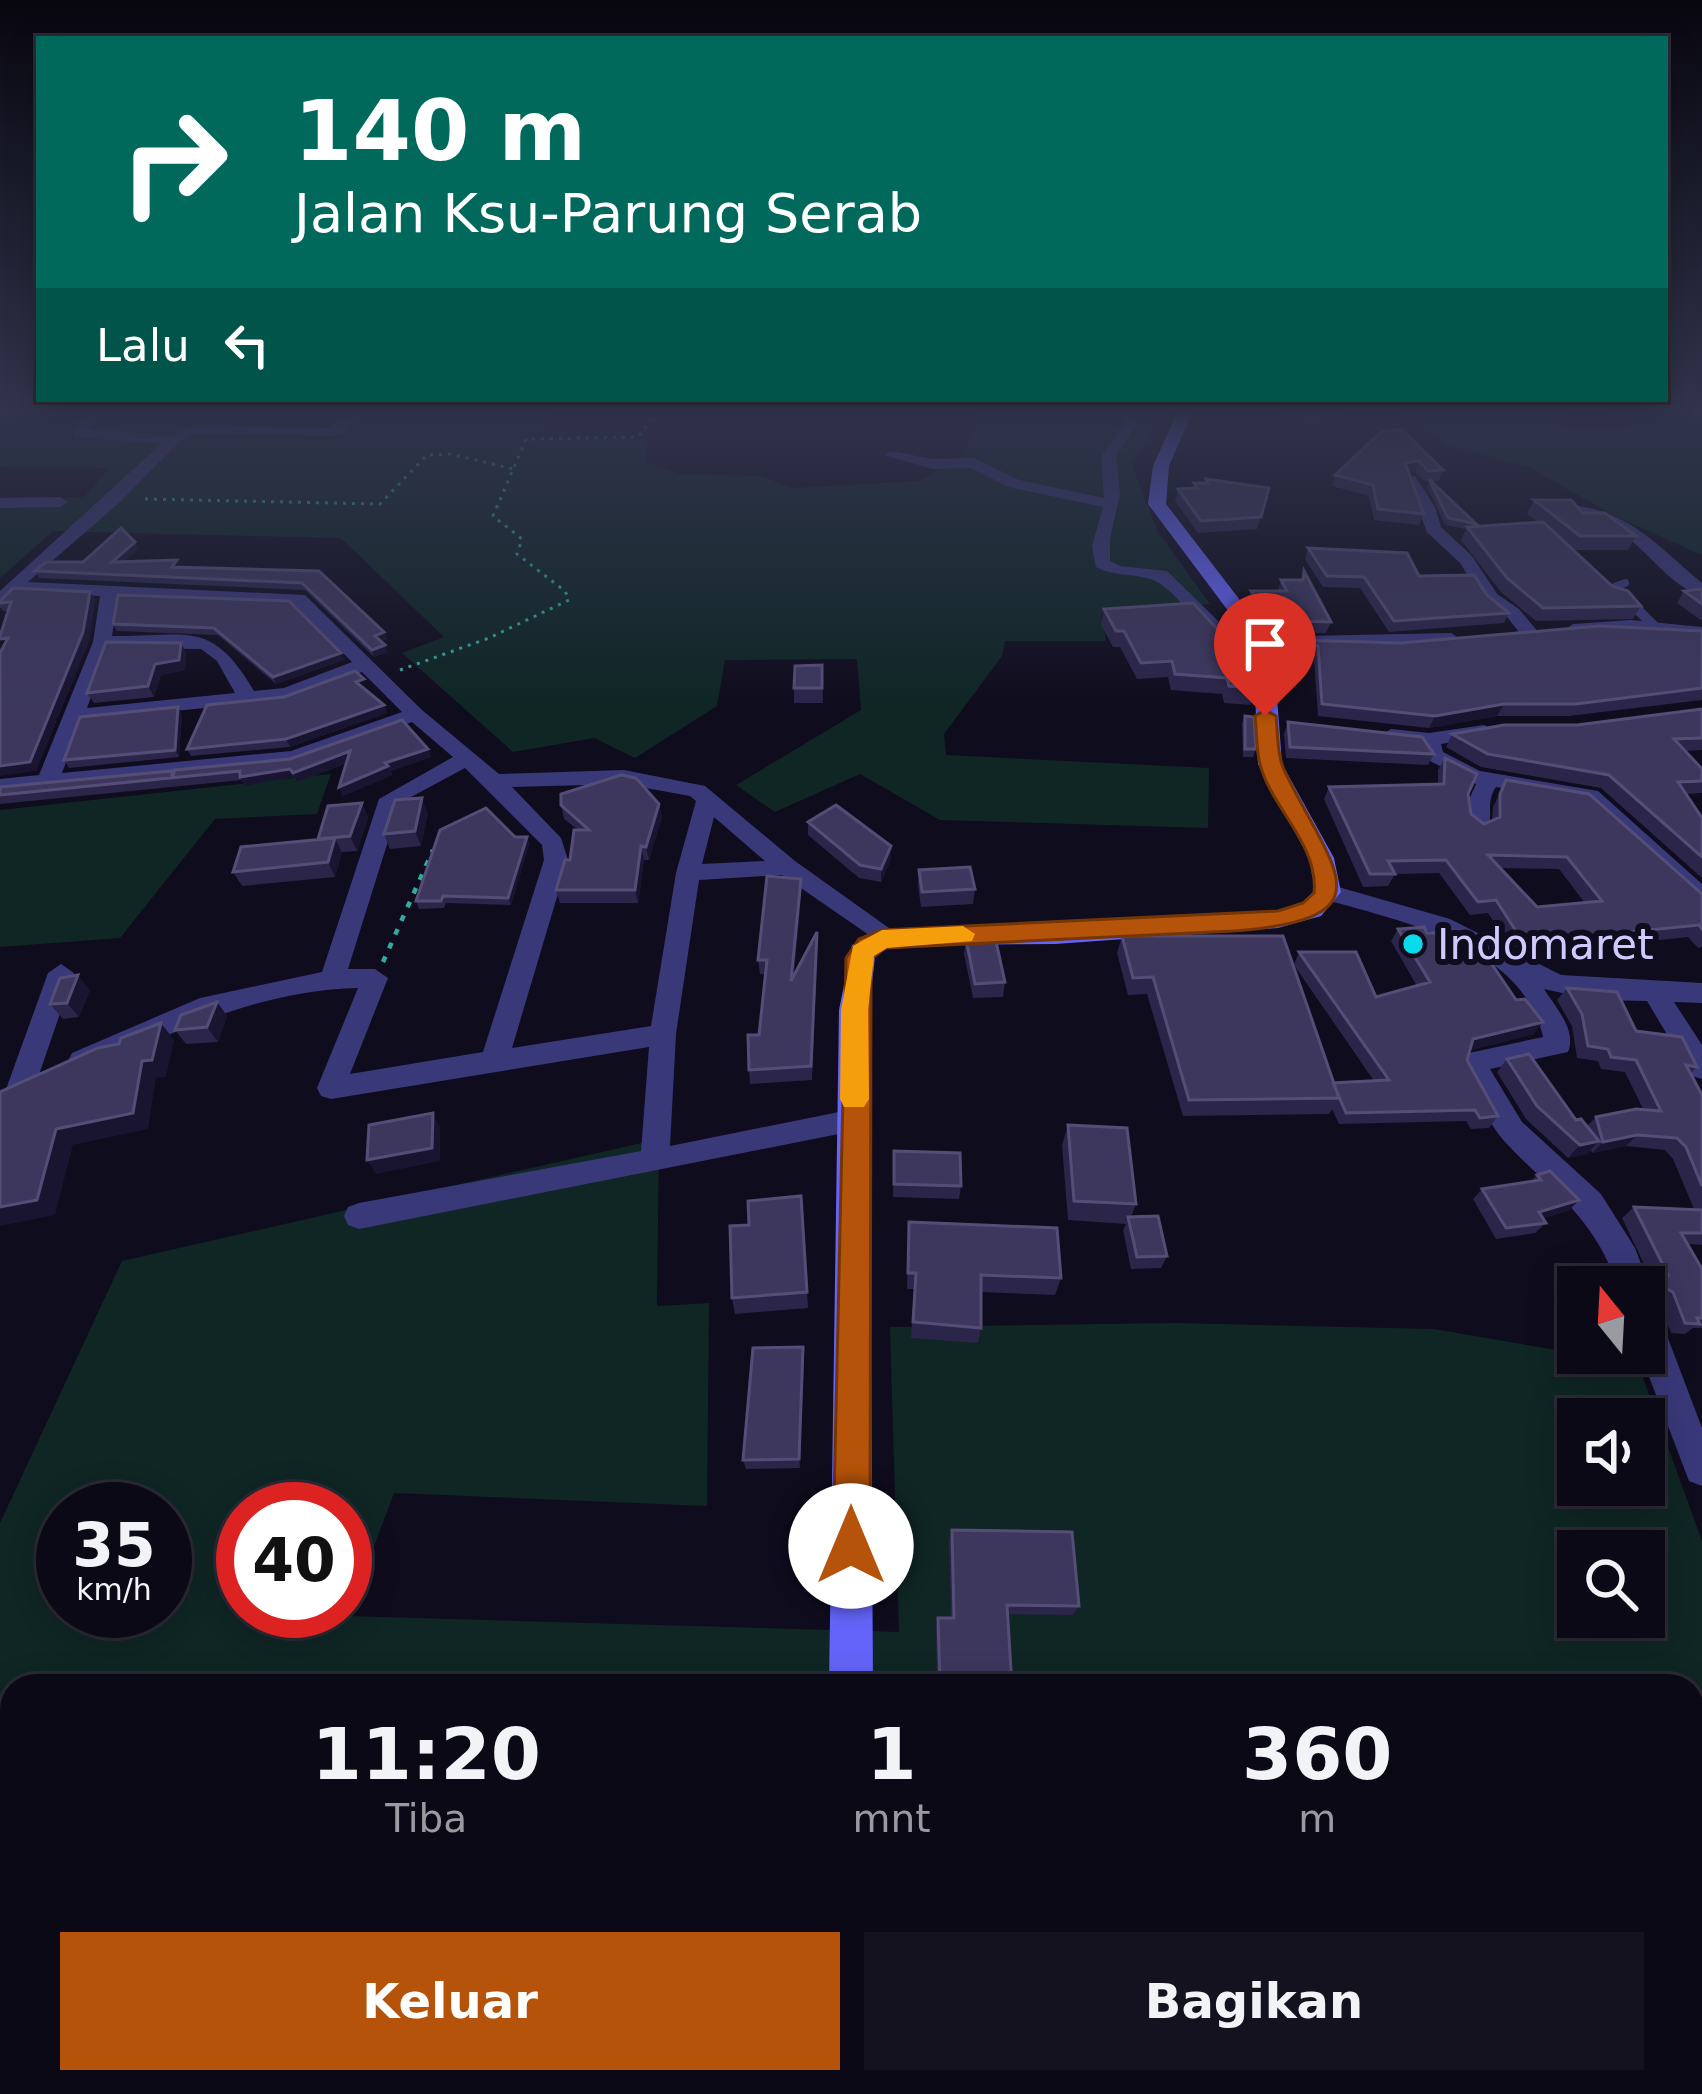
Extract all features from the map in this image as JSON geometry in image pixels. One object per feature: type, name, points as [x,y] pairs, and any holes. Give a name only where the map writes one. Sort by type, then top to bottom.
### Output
[{"type":"street","points":[[6,595],[101,511]]},
{"type":"street","points":[[1109,511],[1098,539],[1102,563],[1116,571],[1161,575],[1250,662],[1269,666]]},
{"type":"street","points":[[1162,511],[1263,643],[1275,722],[1271,767],[1324,863],[1328,892]]},
{"type":"street","points":[[1428,511],[1433,529],[1466,560],[1491,598],[1511,611],[1520,634],[1655,627],[1702,633]]},
{"type":"street","points":[[1579,511],[1602,513],[1627,526],[1702,592]]},
{"type":"street","points":[[6,595],[110,590],[295,598],[415,714],[494,781],[553,843],[556,860],[495,1059]]},
{"type":"street","points":[[48,781],[102,643],[110,590]]},
{"type":"street","points":[[1263,643],[1472,637]]},
{"type":"street","points":[[102,643],[206,644],[225,658],[248,698]]},
{"type":"street","points":[[74,715],[294,692],[371,672]]},
{"type":"street","points":[[0,786],[294,757],[415,714]]},
{"type":"street","points":[[1364,731],[1429,739],[1498,727]]},
{"type":"street","points":[[1429,739],[1433,755],[1466,775],[1596,799],[1702,897]]},
{"type":"street","points":[[332,979],[390,800],[467,758]]},
{"type":"street","points":[[494,781],[624,776],[659,781],[708,797],[788,867],[891,938]]},
{"type":"street","points":[[1479,826],[1478,793],[1492,778]]},
{"type":"street","points":[[655,1161],[662,1034],[688,873],[708,797]]},
{"type":"street","points":[[688,873],[788,867]]},
{"type":"street","points":[[851,1674],[859,958],[874,941],[891,938],[1055,934],[1278,919],[1312,909],[1328,892]]},
{"type":"street","points":[[1328,892],[1441,925],[1517,968],[1571,988],[1702,993]]},
{"type":"street","points":[[1517,968],[1556,1028],[1558,1046],[1479,1061],[1476,1070],[1512,1130],[1590,1203],[1627,1266]]},
{"type":"street","points":[[10,1096],[62,973]]},
{"type":"street","points":[[10,1096],[209,1005],[332,979],[375,978],[331,1088],[662,1034]]},
{"type":"street","points":[[1655,992],[1702,1068]]},
{"type":"street","points":[[359,1216],[854,1121]]},
{"type":"street","points":[[1663,1374],[1702,1468]]},
{"type":"lane","points":[[1625,583],[1615,586],[1655,627]]},
{"type":"path","points":[[371,672],[489,638],[569,600],[567,593],[516,552],[522,538],[494,519],[496,511]]},
{"type":"path","points":[[375,978],[442,837]]},
{"type":"green space","points":[[0,511],[1150,511],[1158,532],[1210,604],[1101,614],[1106,641],[1005,641],[1002,656],[944,734],[946,755],[1209,768],[1208,828],[940,820],[860,774],[775,812],[736,785],[861,710],[857,659],[725,660],[717,706],[635,758],[594,738],[513,752],[402,653],[444,637],[341,538],[53,531],[0,578]]},
{"type":"green space","points":[[1606,511],[1702,511],[1702,555]]},
{"type":"green space","points":[[331,774],[317,814],[215,819],[120,938],[0,947],[0,810]]},
{"type":"green space","points":[[659,1139],[657,1306],[709,1303],[707,1506],[394,1493],[372,1552],[372,1482],[216,1482],[216,1638],[372,1638],[372,1617],[899,1632],[890,1327],[1176,1323],[1434,1329],[1557,1350],[1557,1374],[1642,1374],[1650,1398],[1557,1398],[1557,1506],[1665,1506],[1665,1439],[1702,1541],[1702,1674],[0,1674],[0,1523],[122,1261]]},
{"type":"building","points":[[1194,511],[1263,511],[1261,517],[1201,521]]},
{"type":"building","points":[[1444,511],[1462,511],[1476,524],[1448,518]]},
{"type":"building","points":[[1548,511],[1605,513],[1636,536],[1580,536]]},
{"type":"building","points":[[1543,522],[1612,586],[1628,591],[1641,606],[1543,608],[1507,578],[1467,527]]},
{"type":"building","points":[[121,528],[135,542],[112,562],[177,560],[172,567],[319,571],[384,632],[375,636],[385,645],[372,650],[302,583],[35,571],[46,562],[83,562]]},
{"type":"building","points":[[1308,548],[1407,553],[1419,576],[1474,575],[1487,595],[1509,613],[1394,621],[1364,577],[1327,576]]},
{"type":"building","points":[[1304,571],[1331,622],[1298,621],[1299,611],[1266,611],[1251,591],[1287,591],[1281,580],[1303,580]]},
{"type":"building","points":[[13,588],[90,592],[83,632],[30,762],[0,766],[0,653],[8,638],[0,636],[11,602],[0,601]]},
{"type":"building","points":[[1702,589],[1702,604],[1684,591]]},
{"type":"building","points":[[118,595],[289,601],[341,653],[273,677],[214,628],[113,624]]},
{"type":"building","points":[[1193,603],[1219,631],[1256,688],[1229,686],[1227,678],[1175,674],[1172,661],[1141,663],[1124,631],[1116,631],[1104,609]]},
{"type":"building","points":[[1599,626],[1702,631],[1702,688],[1576,704],[1504,704],[1435,716],[1322,704],[1318,646],[1295,640],[1401,643]]},
{"type":"building","points":[[106,642],[181,643],[179,660],[155,664],[148,686],[87,693]]},
{"type":"building","points":[[822,665],[822,688],[794,688],[795,666]]},
{"type":"building","points":[[355,671],[364,679],[356,682],[384,705],[286,739],[187,749],[207,705],[284,697]]},
{"type":"building","points":[[178,707],[175,750],[64,760],[80,717]]},
{"type":"building","points":[[1702,709],[1702,738],[1674,739],[1702,769],[1702,781],[1678,782],[1702,818],[1702,857],[1609,775],[1488,754],[1452,734],[1504,725],[1577,725]]},
{"type":"building","points":[[1245,716],[1254,717],[1256,749],[1245,749]]},
{"type":"building","points":[[402,720],[428,749],[385,763],[388,766],[339,787],[350,751],[293,773],[290,769],[240,777],[240,771],[172,778],[175,770],[290,759]]},
{"type":"building","points":[[1288,722],[1422,737],[1434,754],[1290,747]]},
{"type":"building","points":[[1445,758],[1477,774],[1468,794],[1471,814],[1484,824],[1500,817],[1500,794],[1506,780],[1589,794],[1702,894],[1702,929],[1699,925],[1538,941],[1516,931],[1496,900],[1478,902],[1446,860],[1388,861],[1395,874],[1370,874],[1329,787],[1444,784]],"holes":[[[1488,855],[1567,857],[1602,901],[1537,907]]]},
{"type":"building","points":[[172,771],[172,778],[0,795],[0,787]]},
{"type":"building","points":[[621,775],[636,778],[659,804],[646,847],[641,846],[635,890],[556,890],[565,860],[570,860],[574,830],[589,830],[561,805],[561,794]]},
{"type":"building","points":[[422,798],[415,831],[384,834],[395,800]]},
{"type":"building","points":[[362,803],[350,836],[318,839],[328,806]]},
{"type":"building","points":[[836,805],[891,846],[881,869],[860,865],[808,822]]},
{"type":"building","points":[[486,808],[515,837],[527,837],[508,898],[443,896],[441,901],[416,901],[440,830]]},
{"type":"building","points":[[335,838],[328,862],[233,872],[241,847]]},
{"type":"building","points":[[970,867],[975,889],[922,892],[919,870]]},
{"type":"building","points":[[767,876],[801,879],[791,981],[817,932],[811,1066],[749,1070],[748,1035],[759,1035],[767,960],[758,960]]},
{"type":"building","points":[[1424,927],[1427,933],[1455,933],[1467,955],[1485,954],[1516,1000],[1525,999],[1543,1022],[1473,1039],[1467,1060],[1498,1116],[1480,1118],[1475,1110],[1346,1113],[1333,1083],[1389,1080],[1299,952],[1356,952],[1376,997],[1430,982],[1398,929]]},
{"type":"building","points":[[1122,936],[1283,936],[1339,1098],[1189,1100],[1153,977],[1133,978]]},
{"type":"building","points":[[995,937],[1005,982],[975,984],[966,939]]},
{"type":"building","points":[[78,975],[67,1003],[50,1004],[60,978]]},
{"type":"building","points":[[1567,988],[1617,992],[1636,1031],[1682,1037],[1697,1067],[1686,1065],[1702,1095],[1702,1186],[1686,1147],[1677,1138],[1637,1135],[1603,1142],[1596,1117],[1636,1109],[1661,1111],[1636,1060],[1611,1057],[1608,1049],[1588,1046],[1582,1014]]},
{"type":"building","points":[[217,1002],[207,1027],[175,1030],[181,1015]]},
{"type":"building","points":[[161,1023],[152,1060],[142,1061],[133,1113],[56,1129],[37,1200],[0,1207],[0,1092]]},
{"type":"building","points":[[1529,1054],[1576,1120],[1581,1119],[1599,1141],[1580,1145],[1537,1106],[1507,1059]]},
{"type":"building","points":[[433,1113],[432,1148],[367,1160],[369,1125]]},
{"type":"building","points":[[1068,1125],[1127,1128],[1136,1204],[1074,1201]]},
{"type":"building","points":[[894,1151],[960,1153],[961,1186],[894,1184]]},
{"type":"building","points":[[1550,1171],[1579,1200],[1539,1212],[1546,1223],[1506,1228],[1482,1189],[1541,1180],[1537,1175]]},
{"type":"building","points":[[801,1196],[807,1292],[732,1298],[730,1226],[749,1225],[748,1201]]},
{"type":"building","points":[[1634,1207],[1702,1210],[1702,1233],[1681,1233],[1702,1269],[1700,1324],[1685,1323],[1673,1292],[1665,1288],[1668,1275]]},
{"type":"building","points":[[1158,1216],[1167,1256],[1137,1257],[1128,1217]]},
{"type":"building","points":[[909,1222],[1057,1228],[1061,1278],[981,1275],[981,1328],[913,1322],[916,1273],[908,1273]]},
{"type":"building","points":[[803,1347],[799,1459],[743,1460],[753,1348]]},
{"type":"building","points":[[952,1530],[1072,1532],[1079,1606],[1007,1605],[1011,1674],[940,1674],[938,1618],[954,1618]]},
{"type":"slow traffic","points":[[854,1099],[854,1010],[862,952],[882,939],[963,934]]},
{"type":"place","name":"Indomaret","points":[[1413,944]]},
{"type":"route","points":[[851,1546],[854,1010],[859,958],[882,939],[1233,923],[1291,917],[1312,909],[1326,896],[1328,877],[1271,767],[1265,716]]}]
